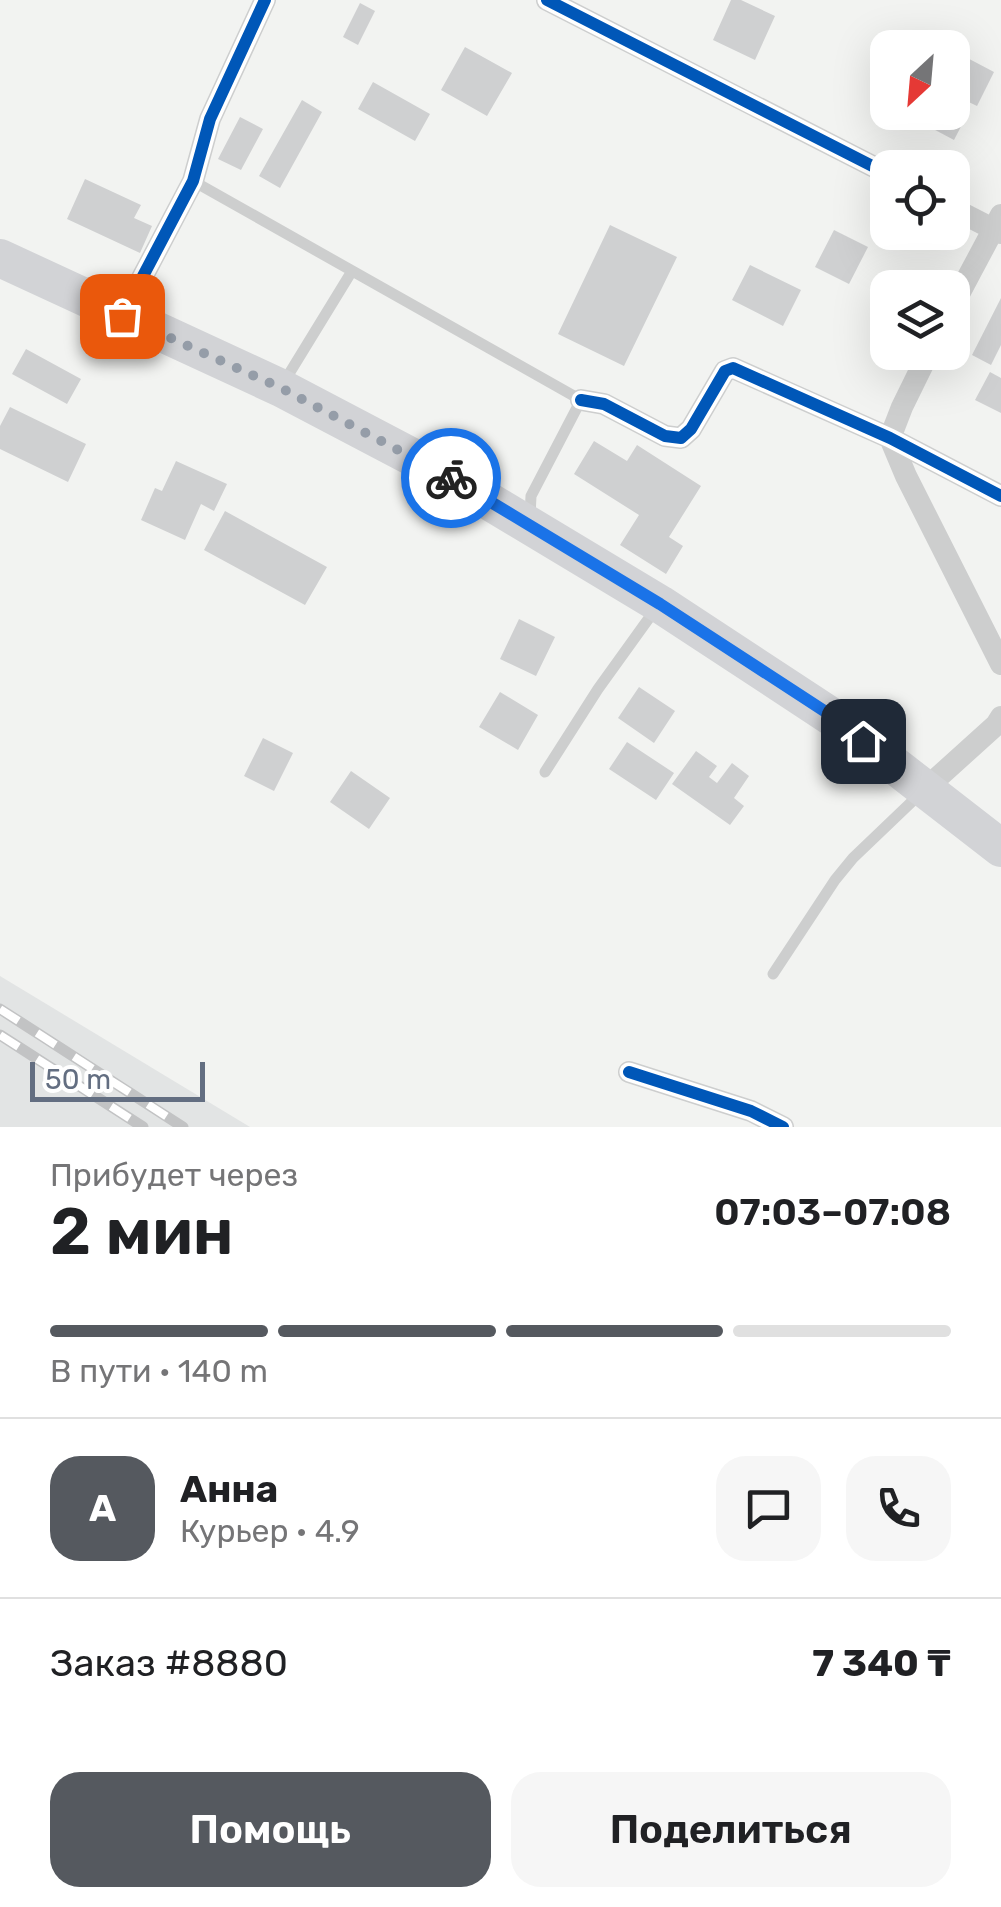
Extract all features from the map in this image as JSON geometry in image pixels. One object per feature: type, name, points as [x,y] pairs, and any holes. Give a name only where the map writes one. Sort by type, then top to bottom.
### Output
[{"type":"main road","points":[[0,258],[281,388],[437,470],[660,604],[832,716],[1001,848]]},
{"type":"street","points":[[122,316],[193,181],[210,119],[265,0]]},
{"type":"street","points":[[547,0],[870,165]]},
{"type":"street","points":[[970,215],[998,225],[970,276]]},
{"type":"street","points":[[580,400],[604,404],[665,436],[680,438],[691,429],[725,372],[733,368],[890,438],[1001,496]]},
{"type":"street","points":[[921,370],[890,438],[1001,664]]},
{"type":"street","points":[[925,789],[1001,717]]},
{"type":"street","points":[[629,1072],[750,1110],[783,1127]]},
{"type":"lane","points":[[193,181],[580,400],[531,496],[530,525]]},
{"type":"lane","points":[[281,388],[352,270]]},
{"type":"lane","points":[[545,772],[598,689],[660,604]]},
{"type":"lane","points":[[773,974],[853,858],[925,789]]},
{"type":"shaded area","points":[[0,976],[250,1127],[0,1127]]},
{"type":"building","points":[[731,0],[741,0],[775,16],[755,60],[713,40]]},
{"type":"building","points":[[360,3],[375,11],[358,45],[343,37]]},
{"type":"building","points":[[465,47],[512,73],[487,116],[441,90]]},
{"type":"building","points":[[970,59],[994,72],[977,106],[970,103]]},
{"type":"building","points":[[373,82],[430,114],[415,141],[358,109]]},
{"type":"building","points":[[302,100],[322,112],[280,188],[259,176]]},
{"type":"building","points":[[240,117],[263,129],[241,170],[218,159]]},
{"type":"building","points":[[935,130],[959,130],[954,140]]},
{"type":"building","points":[[85,179],[141,205],[134,218],[152,226],[140,253],[67,219]]},
{"type":"building","points":[[610,225],[677,257],[624,366],[558,334]]},
{"type":"building","points":[[834,230],[868,247],[849,284],[815,267]]},
{"type":"building","points":[[750,265],[801,290],[783,326],[732,300]]},
{"type":"building","points":[[1001,298],[1001,345],[991,365],[972,355]]},
{"type":"building","points":[[26,349],[81,379],[67,404],[12,374]]},
{"type":"building","points":[[990,372],[1001,378],[1001,413],[975,400]]},
{"type":"building","points":[[10,407],[86,444],[68,482],[0,449],[0,426]]},
{"type":"building","points":[[594,441],[627,461],[637,445],[701,486],[669,537],[683,546],[666,574],[620,545],[639,515],[574,474]]},
{"type":"building","points":[[176,461],[227,484],[214,511],[201,504],[185,540],[141,520],[155,488],[162,491]]},
{"type":"building","points":[[225,511],[327,567],[305,605],[204,550]]},
{"type":"building","points":[[519,619],[555,637],[536,676],[500,659]]},
{"type":"building","points":[[639,687],[675,711],[654,743],[618,718]]},
{"type":"building","points":[[500,692],[538,715],[518,750],[479,727]]},
{"type":"building","points":[[263,738],[293,753],[274,791],[244,776]]},
{"type":"building","points":[[627,742],[674,773],[656,800],[609,769]]},
{"type":"building","points":[[696,751],[717,766],[709,777],[717,783],[732,763],[749,776],[734,798],[744,806],[730,825],[672,784]]},
{"type":"building","points":[[351,771],[390,798],[369,829],[330,802]]},
{"type":"railway","points":[[0,1009],[183,1127]]},
{"type":"railway","points":[[0,1035],[143,1127]]},
{"type":"cycle path","points":[[122,316],[193,181],[210,119],[265,0]]},
{"type":"cycle path","points":[[547,0],[870,165]]},
{"type":"cycle path","points":[[581,400],[604,404],[665,436],[681,438],[691,429],[725,371],[733,368],[890,438],[1001,496]]},
{"type":"cycle path","points":[[629,1072],[751,1111],[783,1127]]},
{"type":"way so far","points":[[122,316],[281,388],[451,478]]},
{"type":"route","points":[[451,478],[660,604],[832,716],[863,741]]}]
